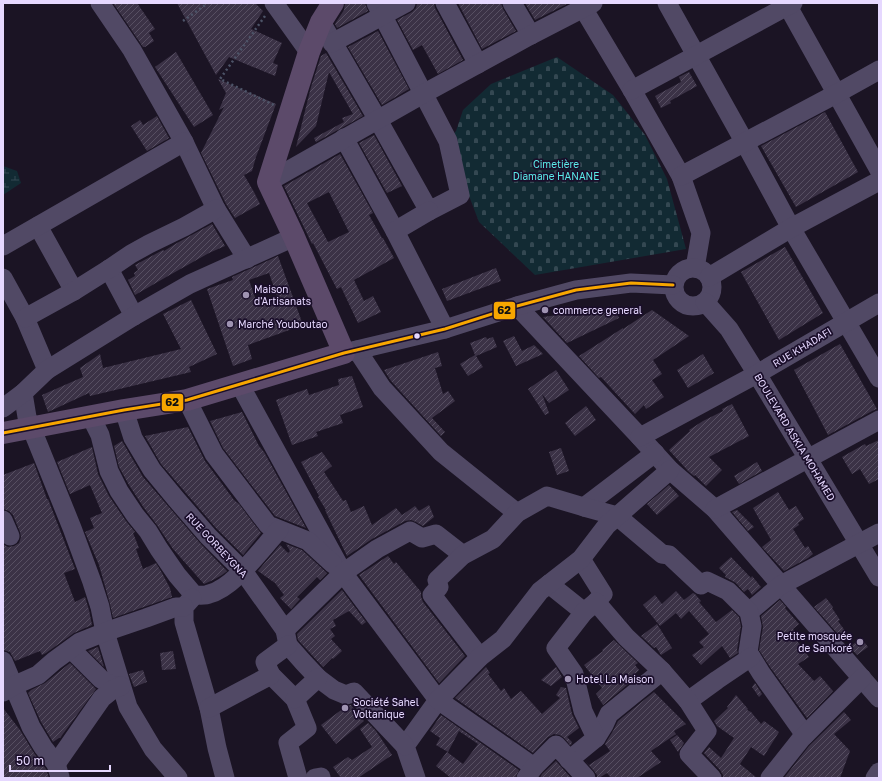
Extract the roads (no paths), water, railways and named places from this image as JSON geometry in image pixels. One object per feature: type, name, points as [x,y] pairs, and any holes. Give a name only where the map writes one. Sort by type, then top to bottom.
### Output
[{"type":"main road","points":[[3,433],[124,410],[187,400],[351,351],[268,182],[309,52],[321,22],[333,3]]},
{"type":"street","points":[[100,3],[132,50],[184,142],[216,209],[247,259]]},
{"type":"street","points":[[274,3],[309,52]]},
{"type":"street","points":[[332,43],[379,9],[406,3]]},
{"type":"street","points":[[445,3],[478,64]]},
{"type":"street","points":[[512,3],[531,35]]},
{"type":"street","points":[[667,3],[791,228],[879,378]]},
{"type":"street","points":[[632,90],[789,4],[836,94],[879,170]]},
{"type":"street","points":[[268,182],[423,94],[588,5],[632,90],[681,176],[701,233],[702,273]]},
{"type":"street","points":[[379,9],[448,141],[460,195],[395,230]]},
{"type":"street","points":[[321,22],[429,211]]},
{"type":"street","points":[[681,176],[879,70]]},
{"type":"street","points":[[344,138],[395,230],[445,329]]},
{"type":"street","points":[[3,246],[184,142]]},
{"type":"street","points":[[702,273],[879,181]]},
{"type":"street","points":[[25,318],[109,270],[130,254],[216,209]]},
{"type":"street","points":[[38,226],[74,290]]},
{"type":"street","points":[[3,407],[23,393],[47,370],[134,316],[190,284],[294,237]]},
{"type":"street","points":[[687,268],[702,273],[712,284],[712,290],[709,297],[705,302],[698,306],[683,304],[674,293],[673,285],[676,278],[680,272],[687,268]]},
{"type":"street","points":[[109,270],[134,316]]},
{"type":"street","points":[[3,278],[25,318],[47,370]]},
{"type":"street","points":[[517,513],[441,452],[382,388],[351,351],[445,329],[517,306],[576,290],[632,283],[673,285]]},
{"type":"street","name":"BOULEVARD ASKIA MOHAMED","points":[[705,302],[729,329],[879,577]]},
{"type":"street","name":"RUE KHADAFI","points":[[640,437],[757,374],[879,303]]},
{"type":"street","points":[[517,306],[670,470],[714,509],[879,698]]},
{"type":"street","points":[[240,385],[343,573],[438,700],[530,772],[556,745],[586,778]]},
{"type":"street","points":[[23,393],[27,417],[31,428],[72,528],[92,582],[100,607],[105,632],[128,707],[153,749],[178,778]]},
{"type":"street","points":[[187,400],[214,454],[268,525],[308,541],[343,573]]},
{"type":"street","name":"RUE GORBEYGNA","points":[[124,410],[132,438],[152,470],[208,536],[243,571],[303,662],[318,678],[334,690],[346,695],[354,692],[405,746]]},
{"type":"street","points":[[91,417],[100,435],[109,471],[135,515],[148,531],[176,575],[189,601],[184,622],[209,708],[225,778]]},
{"type":"street","points":[[714,509],[879,420]]},
{"type":"street","points":[[584,507],[655,453]]},
{"type":"street","points":[[416,778],[405,746],[438,700],[480,658],[503,639],[540,591],[581,559],[607,525],[670,470]]},
{"type":"street","points":[[480,658],[432,595],[439,587],[437,580],[463,555],[493,540],[517,513],[547,496],[617,516],[662,554],[669,555],[701,585],[707,581],[728,591],[749,612],[752,626],[748,652],[805,735]]},
{"type":"street","points":[[8,689],[38,675],[80,642],[176,608],[189,601],[209,595],[219,590],[235,579],[243,571],[279,530]]},
{"type":"street","points":[[298,778],[288,743],[307,728],[295,699],[271,675],[265,662],[343,573],[377,549],[410,530],[422,538],[436,534],[463,555]]},
{"type":"street","points":[[749,612],[781,585],[879,533]]},
{"type":"street","points":[[581,559],[603,594],[590,607],[556,648],[574,674],[583,711],[596,738]]},
{"type":"street","points":[[549,584],[590,607],[626,637],[662,671],[688,701],[707,731],[689,754],[712,778]]},
{"type":"street","points":[[71,649],[101,679],[112,686],[121,686]]},
{"type":"street","points":[[688,701],[752,657]]},
{"type":"street","points":[[3,661],[8,689],[58,771],[102,698],[112,690],[121,686]]},
{"type":"street","points":[[569,760],[596,738],[610,714],[662,671]]},
{"type":"street","points":[[209,708],[271,675]]},
{"type":"street","points":[[295,699],[318,678]]},
{"type":"street","points":[[770,778],[805,735],[862,678]]},
{"type":"street","points":[[875,778],[879,772]]},
{"type":"street","points":[[315,778],[321,778]]},
{"type":"place","name":"Maison d'Artisanats","points":[[246,295]]},
{"type":"place","name":"commerce general","points":[[545,310]]},
{"type":"place","name":"Marché Youboutao","points":[[230,324]]},
{"type":"place","name":"Petite mosquée de Sankoré","points":[[860,642]]},
{"type":"place","name":"Hotel La Maison","points":[[568,679]]},
{"type":"place","name":"Société Sahel Voltanique","points":[[345,708]]},
{"type":"park label","name":"Cimetière Diamane HANANE","points":[[556,170]]}]
